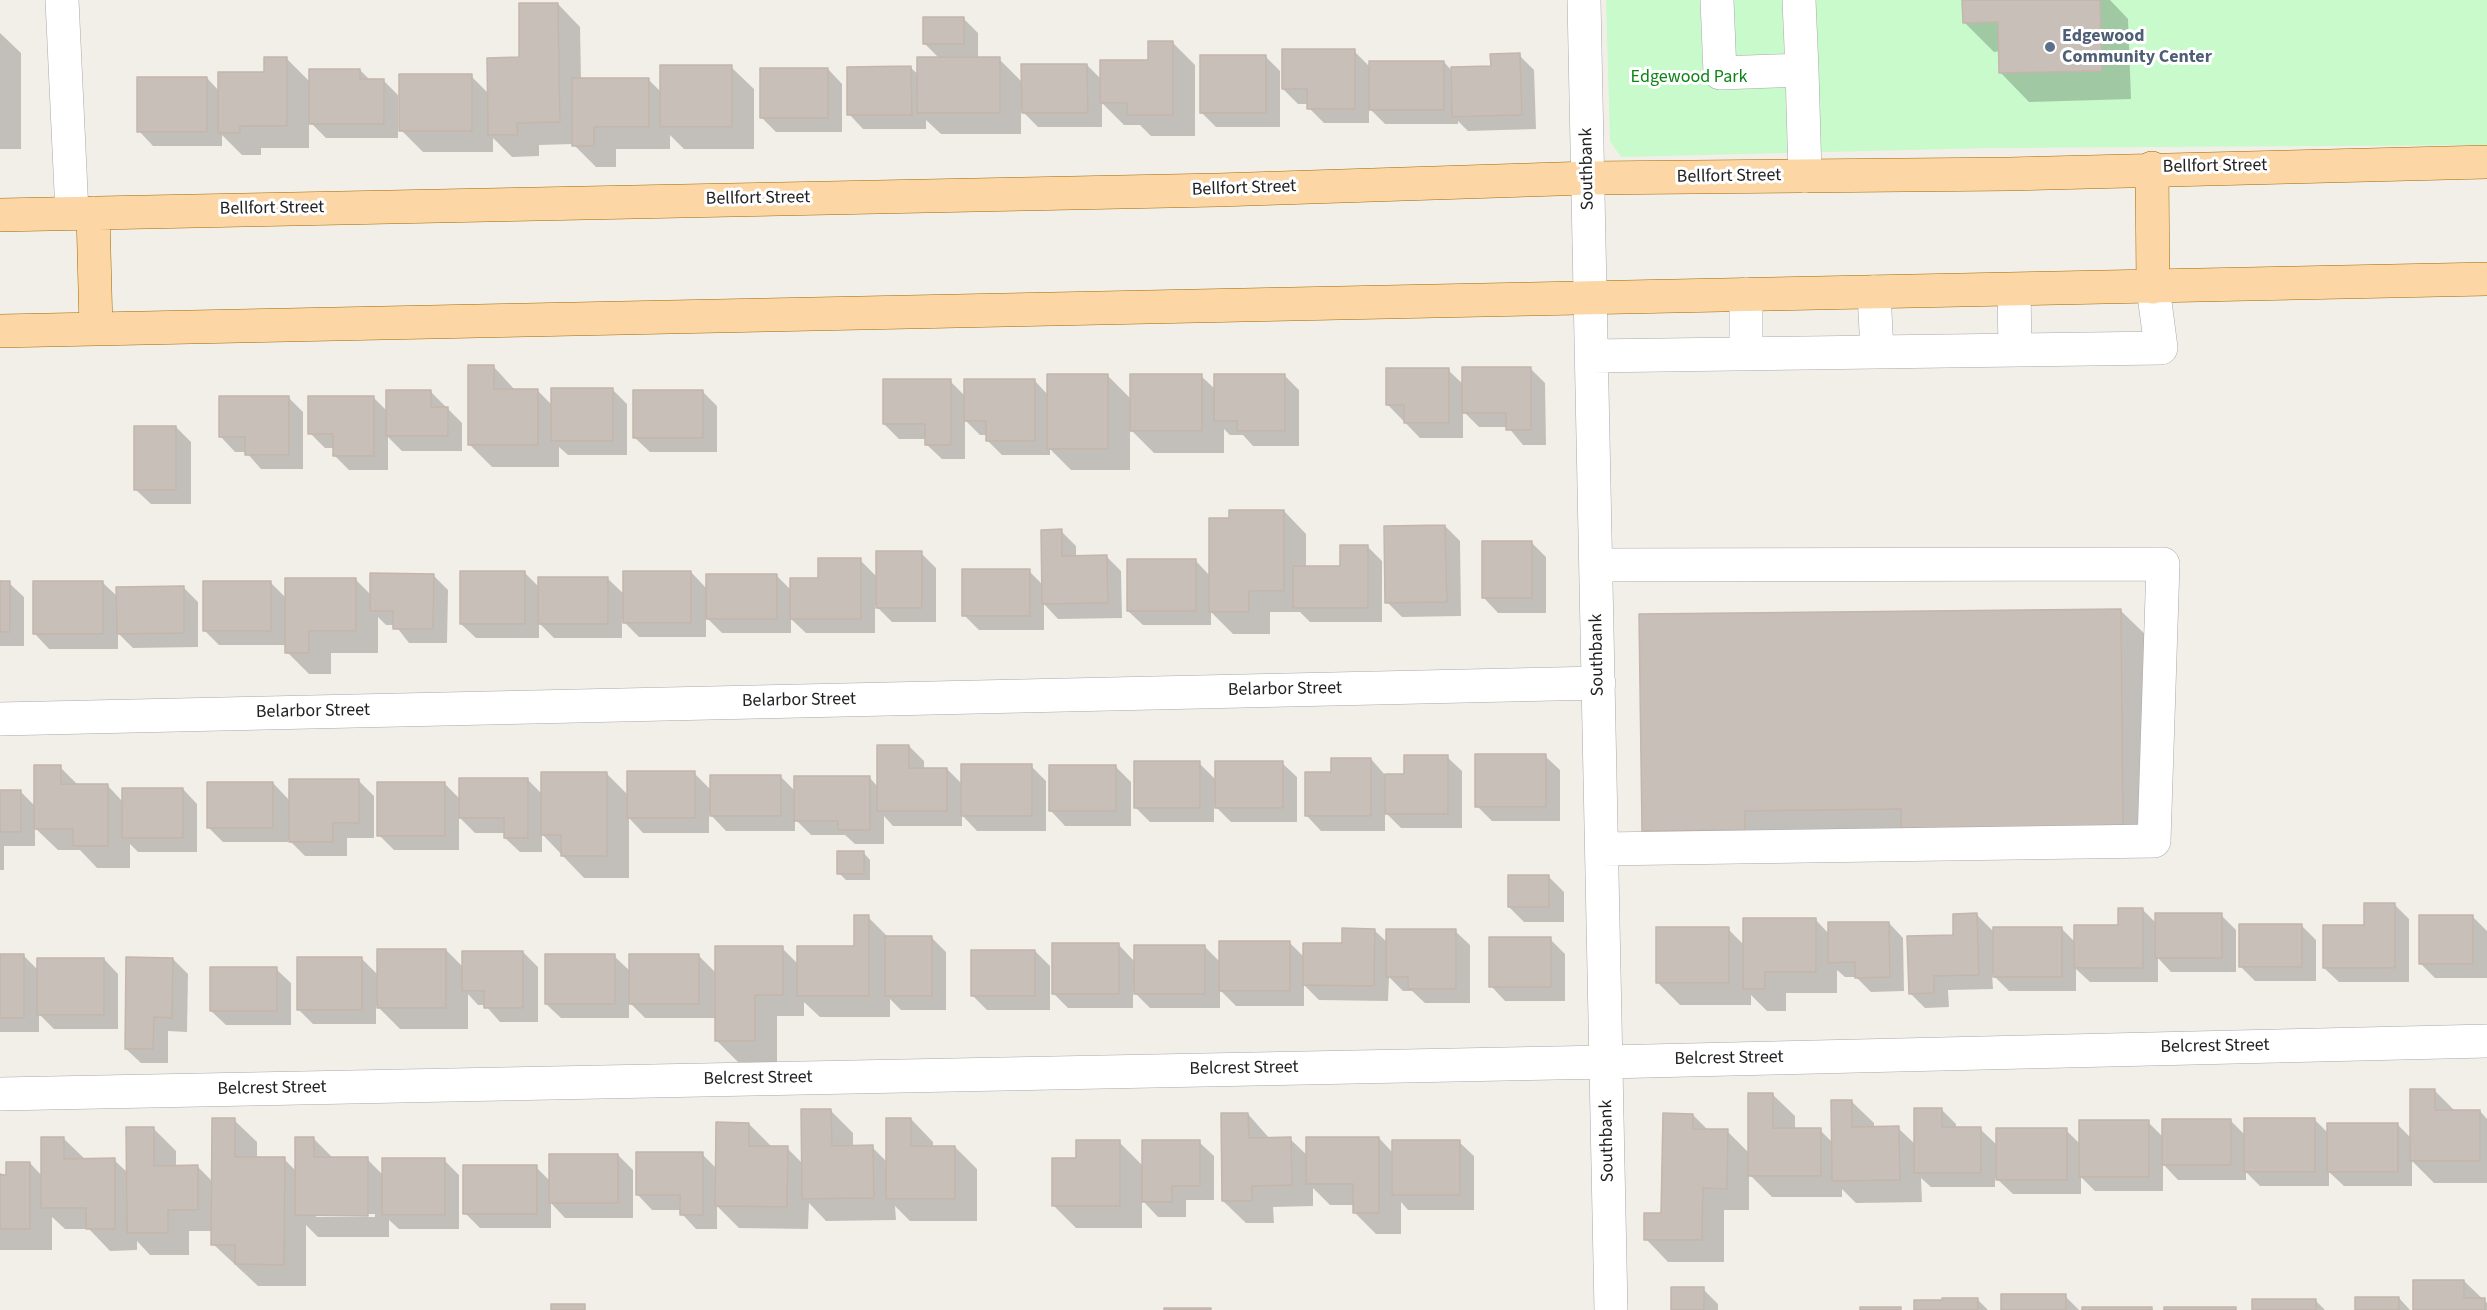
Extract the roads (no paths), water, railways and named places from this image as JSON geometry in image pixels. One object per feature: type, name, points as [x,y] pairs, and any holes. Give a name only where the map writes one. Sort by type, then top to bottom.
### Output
[{"type":"main road","name":"Bellfort Street","points":[[0,215],[1218,190],[1589,178],[2009,174],[2152,168],[2487,162]]},
{"type":"main road","points":[[2152,168],[2153,286]]},
{"type":"main road","points":[[82,213],[96,328]]},
{"type":"main road","points":[[0,331],[2487,279]]},
{"type":"street","points":[[62,0],[82,213]]},
{"type":"street","name":"Southbank","points":[[1584,0],[1611,1310]]},
{"type":"street","points":[[1717,0],[1719,73],[1802,70]]},
{"type":"street","points":[[1799,0],[1804,176]]},
{"type":"street","points":[[1592,356],[2161,348],[2153,286]]},
{"type":"street","points":[[2014,290],[2015,350]]},
{"type":"street","points":[[1875,292],[1877,352]]},
{"type":"street","points":[[1746,294],[1746,354]]},
{"type":"street","points":[[1596,565],[2163,564],[2154,841],[1602,849]]},
{"type":"street","name":"Belarbor Street","points":[[0,719],[1599,683]]},
{"type":"street","name":"Belcrest Street","points":[[0,1094],[1606,1062],[2487,1041]]},
{"type":"place","name":"Edgewood Community Center","points":[[2050,47]]},
{"type":"park label","name":"Edgewood Park","points":[[1689,78]]}]
